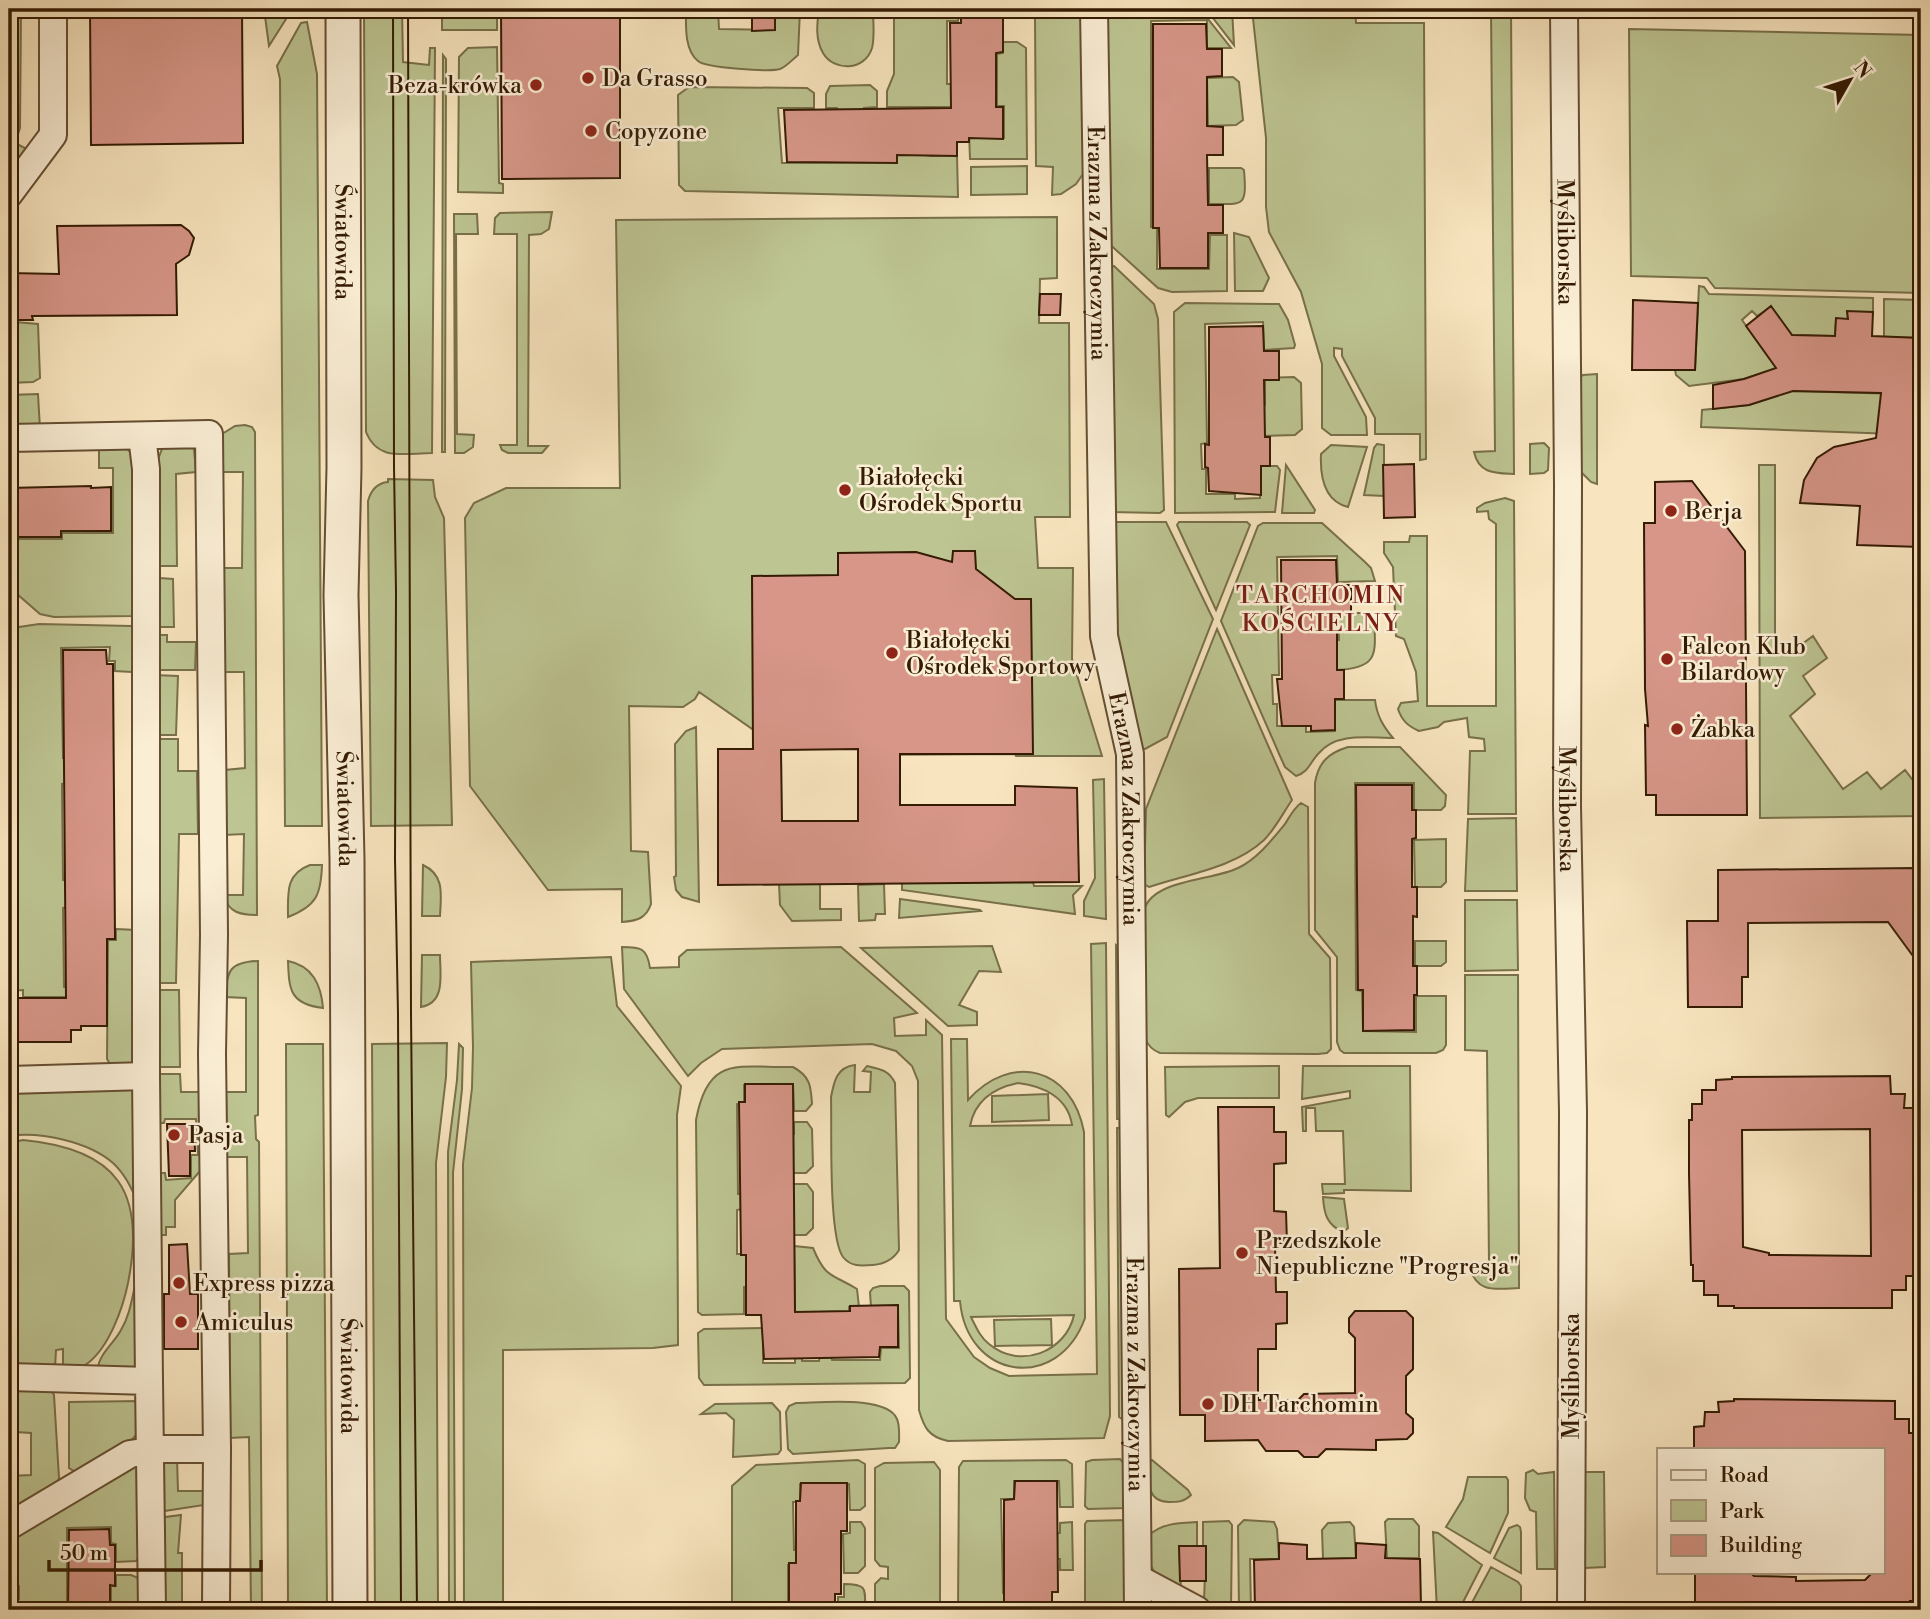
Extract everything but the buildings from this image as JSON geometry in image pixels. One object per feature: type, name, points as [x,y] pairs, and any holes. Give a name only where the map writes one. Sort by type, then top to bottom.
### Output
[{"type":"street","points":[[9,194],[53,135],[53,9]]},
{"type":"street","name":"Światowida","points":[[343,9],[344,468],[341,595],[347,859],[350,1610]]},
{"type":"street","name":"Erazma z Zakroczymia","points":[[1094,9],[1104,636],[1130,754],[1138,1610]]},
{"type":"street","name":"Myśliborska","points":[[1564,9],[1568,485],[1567,806],[1573,1112],[1571,1610]]},
{"type":"street","points":[[9,438],[209,434],[214,922],[212,1054],[218,1449],[216,1610]]},
{"type":"street","points":[[142,436],[146,469],[146,1076],[152,1610]]},
{"type":"street","points":[[9,1080],[146,1076]]},
{"type":"street","points":[[9,1377],[149,1381]]},
{"type":"street","points":[[9,1526],[130,1454],[152,1450],[218,1449]]},
{"type":"street","points":[[1139,1579],[1197,1610]]},
{"type":"green space","points":[[9,9],[21,9],[20,128],[15,143],[29,150],[9,177]]},
{"type":"green space","points":[[264,9],[284,9],[286,19],[269,46]]},
{"type":"green space","points":[[364,9],[402,9],[403,62],[429,65],[430,48],[435,48],[432,453],[385,452],[371,442],[366,432]]},
{"type":"green space","points":[[442,9],[497,9],[497,30],[442,30]]},
{"type":"green space","points":[[686,9],[718,9],[719,29],[775,30],[775,9],[800,9],[798,55],[782,68],[774,70],[738,69],[698,61],[688,44]]},
{"type":"green space","points":[[819,9],[873,9],[873,44],[863,61],[856,65],[841,66],[828,59],[820,48],[818,37]]},
{"type":"green space","points":[[894,9],[959,9],[958,21],[947,21],[947,84],[952,84],[952,107],[887,107],[887,91],[894,74]]},
{"type":"green space","points":[[1039,9],[1084,9],[1086,147],[1083,174],[1076,184],[1061,194],[1052,195],[1053,167],[1036,166],[1035,15]]},
{"type":"green space","points":[[1103,9],[1200,9],[1231,48],[1207,48],[1207,20],[1151,21],[1151,227],[1157,227],[1157,269],[1209,269],[1210,235],[1227,235],[1227,291],[1172,292],[1158,288],[1105,240]]},
{"type":"green space","points":[[1206,9],[1232,9],[1234,45]]},
{"type":"green space","points":[[1252,9],[1355,9],[1356,23],[1424,23],[1426,459],[1420,460],[1420,434],[1375,434],[1375,418],[1342,356],[1342,349],[1334,348],[1334,356],[1366,417],[1367,435],[1331,435],[1322,428],[1322,364],[1301,292],[1269,232],[1266,207],[1266,138]]},
{"type":"green space","points":[[1491,9],[1511,9],[1514,474],[1489,471],[1480,465],[1474,452],[1495,451]]},
{"type":"green space","points":[[307,22],[317,74],[322,826],[285,826],[280,79],[277,66],[301,23]]},
{"type":"green space","points":[[1629,29],[1921,35],[1921,293],[1715,288],[1707,278],[1631,276]]},
{"type":"green space","points":[[1003,42],[1017,42],[1026,48],[1027,159],[970,159],[969,132],[983,138],[1004,138],[1004,106],[997,106],[997,54],[1003,53]]},
{"type":"green space","points":[[497,47],[499,183],[503,184],[503,193],[458,192],[459,57],[468,48]]},
{"type":"green space","points":[[443,55],[446,59],[445,452],[442,452]]},
{"type":"green space","points":[[1233,77],[1239,82],[1243,120],[1236,125],[1208,126],[1207,78]]},
{"type":"green space","points":[[870,85],[877,91],[877,107],[864,108],[864,113],[838,113],[837,108],[826,108],[826,94],[830,86]]},
{"type":"green space","points":[[689,87],[807,88],[814,93],[814,108],[778,108],[782,163],[897,162],[897,151],[932,156],[957,155],[958,197],[685,191],[679,185],[678,95]]},
{"type":"green space","points":[[1027,166],[1027,194],[971,195],[971,167]]},
{"type":"green space","points":[[1209,168],[1244,170],[1245,191],[1241,201],[1209,204]]},
{"type":"green space","points":[[552,212],[549,229],[541,234],[529,235],[528,446],[548,446],[542,453],[508,453],[502,450],[500,445],[517,445],[517,234],[494,234],[495,218],[500,213]]},
{"type":"green space","points":[[454,214],[477,214],[478,234],[456,234],[457,434],[474,435],[473,447],[464,453],[455,453]]},
{"type":"green space","name":"Białołęcki Ośrodek Sportu","points":[[1057,217],[1057,278],[1040,279],[1039,323],[1069,323],[1070,517],[1035,517],[1038,568],[1073,568],[1072,659],[1102,756],[858,755],[858,740],[851,740],[851,749],[781,749],[699,692],[695,699],[683,707],[629,706],[631,851],[648,852],[649,909],[640,918],[622,922],[622,889],[548,890],[470,786],[465,518],[474,503],[506,488],[620,488],[616,220]]},
{"type":"green space","points":[[1234,233],[1249,237],[1269,278],[1263,291],[1235,291]]},
{"type":"green space","points":[[1114,266],[1154,304],[1158,319],[1164,510],[1160,513],[1110,512],[1105,270]]},
{"type":"green space","points":[[1699,286],[1704,287],[1709,294],[1873,298],[1873,312],[1847,312],[1848,319],[1836,319],[1835,336],[1792,335],[1771,307],[1757,316],[1752,311],[1742,320],[1794,391],[1899,394],[1900,385],[1921,385],[1921,435],[1701,427],[1702,410],[1749,405],[1776,396],[1766,372],[1744,379],[1689,386],[1676,375],[1675,370],[1695,370]]},
{"type":"green space","points":[[1884,299],[1921,300],[1921,338],[1884,337]]},
{"type":"green space","points":[[1185,303],[1279,304],[1288,320],[1294,348],[1264,350],[1263,322],[1205,324],[1207,443],[1201,444],[1202,469],[1206,469],[1206,494],[1235,494],[1235,499],[1260,498],[1260,466],[1277,466],[1280,470],[1275,512],[1175,513],[1174,312]]},
{"type":"green space","points":[[15,322],[38,324],[40,378],[33,382],[9,383],[9,326],[15,326]]},
{"type":"green space","points":[[1597,374],[1597,484],[1580,471],[1578,379],[1583,375]]},
{"type":"green space","points":[[1294,377],[1301,383],[1302,429],[1295,435],[1260,436],[1259,406],[1265,405],[1265,378]]},
{"type":"green space","points":[[38,394],[40,429],[9,429],[9,395]]},
{"type":"green space","points":[[235,426],[252,427],[255,432],[257,915],[232,909],[225,895],[243,895],[244,834],[224,835],[225,770],[245,768],[244,672],[224,672],[224,568],[242,568],[243,472],[221,472],[222,434]]},
{"type":"green space","points":[[1544,443],[1549,448],[1548,470],[1530,474],[1530,444]]},
{"type":"green space","points":[[172,444],[188,444],[194,449],[196,472],[176,474],[177,566],[159,566],[157,462],[162,449]]},
{"type":"green space","points":[[1377,444],[1384,445],[1384,496],[1364,495],[1374,448]]},
{"type":"green space","points":[[1331,445],[1367,447],[1348,507],[1334,499],[1323,479],[1321,454]]},
{"type":"green space","points":[[99,447],[126,448],[138,459],[138,614],[54,617],[40,614],[9,587],[9,531],[14,531],[15,539],[62,539],[62,533],[113,533],[113,468],[99,468]]},
{"type":"green space","points":[[1286,465],[1315,510],[1314,513],[1282,513]]},
{"type":"green space","points":[[1759,465],[1775,465],[1775,648],[1802,644],[1813,636],[1827,658],[1803,676],[1815,694],[1790,716],[1843,789],[1867,772],[1881,789],[1905,770],[1921,791],[1921,816],[1760,818]]},
{"type":"green space","points":[[388,479],[433,480],[435,497],[444,518],[452,825],[371,826],[368,501],[375,488],[388,482]]},
{"type":"green space","points":[[1505,498],[1514,501],[1516,814],[1468,814],[1470,751],[1485,751],[1484,739],[1469,737],[1467,718],[1444,722],[1438,727],[1419,731],[1401,717],[1398,709],[1401,703],[1418,701],[1416,672],[1404,639],[1396,636],[1393,567],[1384,553],[1384,542],[1409,542],[1410,536],[1427,536],[1427,706],[1496,706],[1496,524],[1489,519],[1488,511],[1477,512],[1477,508]]},
{"type":"green space","points":[[1109,522],[1166,522],[1213,619],[1167,737],[1145,749],[1139,749],[1134,710],[1111,642]]},
{"type":"green space","points":[[1179,522],[1247,522],[1250,525],[1216,610],[1177,525]]},
{"type":"green space","points":[[1263,523],[1322,523],[1371,568],[1375,581],[1338,582],[1337,556],[1277,557],[1279,675],[1272,675],[1273,704],[1277,704],[1277,726],[1306,726],[1306,732],[1335,731],[1335,700],[1375,700],[1381,720],[1393,738],[1353,738],[1335,742],[1326,746],[1304,772],[1296,776],[1285,767],[1221,621],[1258,526]]},
{"type":"green space","points":[[159,578],[173,579],[174,627],[154,627]]},
{"type":"green space","points":[[1338,613],[1374,613],[1374,648],[1368,662],[1361,666],[1334,670],[1334,641],[1339,640]]},
{"type":"green space","points":[[39,624],[131,626],[138,630],[139,667],[132,672],[115,671],[115,661],[109,661],[110,647],[61,648],[63,758],[71,758],[71,783],[62,784],[63,880],[71,881],[71,907],[63,908],[64,987],[69,988],[69,997],[23,997],[23,990],[9,991],[9,763],[16,754],[9,687],[9,633],[19,627]]},
{"type":"green space","points":[[1217,629],[1292,800],[1268,836],[1252,850],[1224,864],[1149,887],[1144,884],[1146,809]]},
{"type":"green space","points":[[154,635],[167,635],[167,642],[196,642],[195,670],[154,670]]},
{"type":"green space","points":[[154,675],[178,676],[176,735],[152,735]]},
{"type":"green space","points":[[696,727],[699,902],[682,897],[676,890],[674,877],[675,744],[686,731]]},
{"type":"green space","points":[[153,739],[178,739],[178,771],[197,771],[198,834],[179,834],[176,983],[153,983]]},
{"type":"green space","points":[[1348,747],[1400,747],[1446,795],[1445,806],[1441,810],[1414,810],[1414,783],[1355,783],[1356,990],[1362,991],[1363,1031],[1416,1032],[1416,996],[1446,996],[1446,1045],[1436,1053],[1344,1053],[1337,1042],[1337,957],[1315,930],[1315,783],[1325,760]]},
{"type":"green space","points":[[1104,779],[1106,919],[1084,916],[1084,901],[1095,878],[1093,780]]},
{"type":"green space","points":[[1301,803],[1308,807],[1309,934],[1330,958],[1331,1049],[1327,1053],[1318,1054],[1155,1051],[1145,1038],[1144,910],[1159,892],[1245,864],[1269,843]]},
{"type":"green space","points":[[1516,818],[1517,891],[1465,891],[1468,819]]},
{"type":"green space","points":[[1446,839],[1446,882],[1441,887],[1415,887],[1414,840]]},
{"type":"green space","points":[[310,865],[322,865],[316,898],[298,913],[288,917],[288,893],[292,879]]},
{"type":"green space","points":[[423,865],[435,874],[440,886],[440,916],[422,916]]},
{"type":"green space","points":[[1033,882],[1034,886],[1082,886],[1073,895],[1075,914],[902,890],[902,883]]},
{"type":"green space","points":[[779,884],[820,884],[820,909],[841,909],[841,920],[792,921],[780,905]]},
{"type":"green space","points":[[884,884],[885,914],[876,914],[875,920],[859,921],[858,885]]},
{"type":"green space","points":[[900,899],[980,910],[981,911],[899,918]]},
{"type":"green space","points":[[1465,900],[1517,900],[1518,970],[1465,971]]},
{"type":"green space","points":[[116,929],[136,930],[138,1059],[130,1068],[112,1067],[107,1059],[108,940],[116,940]]},
{"type":"green space","points":[[1415,941],[1446,941],[1446,962],[1441,966],[1415,966]]},
{"type":"green space","points":[[1106,943],[1110,1416],[1104,1438],[948,1441],[928,1431],[919,1410],[918,1081],[912,1066],[896,1051],[872,1044],[722,1049],[688,1076],[624,989],[622,947],[642,950],[647,956],[650,968],[679,967],[679,957],[687,950],[841,947],[917,1013],[894,1018],[895,1036],[926,1035],[926,1020],[942,1035],[946,1319],[974,1357],[1009,1376],[1097,1374],[1091,944]]},
{"type":"green space","points":[[1116,945],[1125,951],[1125,1119],[1117,1119]]},
{"type":"green space","points":[[992,946],[1001,972],[979,971],[959,1005],[977,1012],[977,1025],[948,1026],[861,948]]},
{"type":"green space","points":[[422,955],[440,955],[441,979],[435,1000],[421,1007]]},
{"type":"green space","points":[[611,957],[617,1006],[681,1086],[677,1115],[678,1345],[653,1348],[503,1350],[503,1610],[464,1610],[463,1164],[472,1088],[471,962]]},
{"type":"green space","points":[[258,961],[258,1115],[255,1116],[256,1139],[259,1142],[262,1610],[251,1610],[249,1437],[230,1438],[229,1254],[248,1253],[247,1157],[227,1157],[226,1092],[246,1092],[246,998],[225,997],[227,980],[232,969],[241,963]]},
{"type":"green space","points":[[288,961],[310,972],[318,984],[323,1008],[304,1003],[294,994],[289,980]]},
{"type":"green space","points":[[1465,975],[1518,975],[1519,1288],[1488,1288],[1476,1281],[1469,1265],[1489,1264],[1487,1051],[1465,1050]]},
{"type":"green space","points":[[153,990],[179,990],[180,1067],[154,1067]]},
{"type":"green space","points":[[951,1039],[967,1039],[968,1100],[985,1085],[1003,1076],[1020,1072],[1038,1074],[1053,1081],[1067,1093],[1077,1110],[1084,1132],[1085,1318],[1072,1342],[1055,1358],[1035,1366],[1015,1367],[996,1361],[979,1348],[966,1327],[960,1301],[954,1301]],"holes":[[[1018,1083],[1037,1087],[1053,1095],[1066,1107],[1072,1125],[970,1126],[981,1102],[1001,1088]],[[1074,1315],[1062,1339],[1040,1353],[1027,1356],[1001,1352],[989,1344],[971,1317]]]},
{"type":"green space","points":[[447,1043],[446,1077],[436,1163],[438,1610],[375,1610],[372,1044]]},
{"type":"green space","points":[[286,1044],[323,1044],[327,1610],[288,1610]]},
{"type":"green space","points":[[459,1044],[463,1048],[462,1089],[453,1173],[455,1610],[449,1610],[448,1152]]},
{"type":"green space","points":[[855,1065],[854,1092],[870,1092],[871,1072],[863,1071],[867,1066],[887,1073],[895,1083],[899,1250],[881,1264],[860,1266],[846,1260],[838,1245],[831,1156],[831,1097],[835,1080],[844,1069]]},
{"type":"green space","points":[[1279,1066],[1279,1098],[1198,1098],[1185,1102],[1169,1117],[1166,1115],[1165,1067]]},
{"type":"green space","points":[[1303,1066],[1410,1066],[1411,1191],[1344,1190],[1344,1193],[1323,1194],[1322,1184],[1345,1184],[1343,1131],[1316,1131],[1315,1108],[1306,1108],[1306,1131],[1303,1131],[1302,1107],[1350,1098],[1350,1091],[1302,1099]]},
{"type":"green space","points":[[793,1067],[803,1074],[810,1087],[812,1104],[806,1111],[794,1111],[793,1084],[744,1085],[744,1103],[737,1104],[738,1194],[742,1194],[742,1209],[737,1210],[737,1254],[749,1254],[749,1287],[744,1287],[744,1314],[702,1315],[698,1312],[696,1120],[701,1099],[708,1084],[717,1074],[728,1069]]},
{"type":"green space","points":[[153,1074],[180,1074],[181,1092],[201,1092],[200,1171],[175,1200],[175,1227],[166,1227],[166,1235],[155,1235],[154,1173],[165,1173],[166,1180],[191,1178],[191,1155],[198,1155],[196,1119],[165,1119],[164,1123],[154,1123]]},
{"type":"green space","points":[[9,1087],[132,1088],[137,1093],[139,1205],[118,1168],[91,1149],[49,1137],[9,1136]]},
{"type":"green space","points":[[1048,1094],[1049,1120],[992,1122],[992,1096]]},
{"type":"green space","points":[[794,1122],[807,1122],[812,1129],[813,1166],[806,1173],[793,1173],[787,1135],[794,1134]]},
{"type":"green space","points":[[1117,1128],[1125,1128],[1126,1418],[1122,1419],[1119,1417]]},
{"type":"green space","points":[[23,1140],[56,1145],[82,1153],[103,1165],[118,1181],[128,1200],[133,1224],[133,1251],[123,1304],[109,1337],[96,1356],[79,1367],[63,1368],[63,1349],[56,1350],[55,1368],[9,1368],[9,1143]]},
{"type":"green space","points":[[793,1184],[807,1184],[813,1192],[813,1228],[806,1235],[793,1235]]},
{"type":"green space","points":[[1323,1197],[1344,1199],[1348,1228],[1343,1232],[1327,1218]]},
{"type":"green space","points":[[794,1246],[813,1248],[826,1270],[857,1289],[859,1307],[849,1307],[849,1313],[795,1314]]},
{"type":"green space","points":[[136,1281],[139,1370],[98,1368],[101,1358],[124,1324]]},
{"type":"green space","points":[[880,1286],[904,1286],[909,1291],[910,1378],[905,1383],[704,1385],[699,1378],[698,1333],[704,1329],[767,1328],[763,1343],[763,1363],[795,1363],[795,1355],[802,1355],[802,1361],[819,1361],[820,1356],[831,1356],[832,1360],[880,1360],[881,1348],[899,1348],[898,1307],[871,1307],[870,1292]]},
{"type":"green space","points":[[1051,1319],[1052,1345],[995,1346],[994,1320]]},
{"type":"green space","points":[[49,1386],[54,1395],[59,1478],[57,1486],[9,1515],[9,1476],[31,1475],[31,1433],[15,1432],[15,1424],[9,1424],[9,1387]]},
{"type":"green space","points":[[139,1401],[138,1433],[128,1444],[77,1473],[69,1468],[69,1402]]},
{"type":"green space","points":[[851,1402],[880,1406],[891,1411],[897,1419],[899,1442],[895,1448],[793,1454],[788,1449],[786,1412],[789,1406],[796,1403]]},
{"type":"green space","points":[[772,1403],[780,1412],[781,1450],[778,1454],[733,1457],[734,1420],[726,1413],[701,1414],[715,1404]]},
{"type":"green space","points":[[177,1458],[178,1491],[203,1491],[204,1505],[158,1512],[163,1460]]},
{"type":"green space","points":[[1120,1459],[1127,1467],[1127,1508],[1088,1509],[1085,1506],[1086,1462]]},
{"type":"green space","points":[[858,1460],[865,1464],[865,1506],[860,1510],[850,1510],[849,1484],[800,1484],[800,1502],[793,1502],[794,1550],[799,1550],[799,1564],[788,1565],[788,1610],[732,1610],[732,1486],[756,1465]]},
{"type":"green space","points":[[1066,1460],[1072,1464],[1073,1507],[1060,1507],[1059,1481],[1014,1481],[1014,1499],[1001,1499],[1003,1593],[1008,1593],[1008,1606],[1003,1607],[1003,1610],[958,1610],[959,1467],[963,1461]]},
{"type":"green space","points":[[1152,1460],[1191,1495],[1178,1502],[1156,1498],[1149,1483],[1148,1462]]},
{"type":"green space","points":[[934,1462],[940,1470],[940,1610],[875,1610],[875,1584],[881,1578],[888,1579],[888,1567],[880,1566],[875,1560],[875,1468],[884,1463]]},
{"type":"green space","points":[[140,1463],[143,1553],[136,1561],[116,1562],[116,1544],[111,1543],[111,1527],[67,1528],[67,1610],[9,1610],[9,1602],[19,1599],[19,1586],[9,1583],[9,1535]]},
{"type":"green space","points":[[1533,1470],[1538,1474],[1554,1472],[1555,1569],[1537,1569],[1536,1512],[1530,1510],[1525,1498],[1526,1473]]},
{"type":"green space","points":[[1584,1472],[1604,1472],[1605,1567],[1585,1568]]},
{"type":"green space","points":[[1468,1477],[1506,1477],[1508,1480],[1508,1513],[1490,1553],[1446,1527],[1463,1499]]},
{"type":"green space","points":[[181,1515],[178,1553],[182,1553],[182,1610],[159,1610],[158,1518]]},
{"type":"green space","points":[[1388,1519],[1413,1519],[1419,1526],[1419,1558],[1387,1559],[1385,1522]]},
{"type":"green space","points":[[1127,1520],[1126,1610],[1085,1610],[1085,1524],[1087,1521]]},
{"type":"green space","points":[[1244,1520],[1274,1522],[1277,1529],[1279,1559],[1250,1559],[1251,1610],[1239,1610],[1238,1526]]},
{"type":"green space","points":[[1229,1521],[1232,1525],[1231,1610],[1221,1610],[1204,1601],[1206,1547],[1203,1546],[1203,1522]]},
{"type":"green space","points":[[850,1522],[861,1522],[865,1528],[865,1566],[858,1573],[844,1573],[843,1534],[850,1533]]},
{"type":"green space","points":[[1072,1522],[1073,1570],[1060,1570],[1060,1559],[1054,1559],[1054,1534],[1060,1533],[1060,1523]]},
{"type":"green space","points":[[1197,1522],[1197,1546],[1179,1547],[1181,1589],[1153,1570],[1148,1536],[1165,1526]]},
{"type":"green space","points":[[1350,1522],[1354,1527],[1356,1559],[1323,1559],[1322,1530],[1328,1523]]},
{"type":"green space","points":[[1517,1525],[1521,1532],[1521,1573],[1494,1558],[1509,1528]]},
{"type":"green space","points":[[1433,1532],[1482,1565],[1459,1610],[1437,1610]]},
{"type":"green space","points":[[1491,1567],[1521,1586],[1521,1610],[1468,1610]]},
{"type":"green space","points":[[116,1575],[131,1575],[143,1580],[141,1610],[111,1610],[111,1586],[116,1586]]},
{"type":"green space","points":[[844,1584],[857,1585],[863,1589],[865,1610],[838,1610],[838,1597],[844,1597]]},
{"type":"tram line","points":[[393,9],[395,859],[401,1610]]},
{"type":"tram line","points":[[408,9],[411,1014],[417,1610]]},
{"type":"place","name":"Da Grasso","points":[[588,78]]},
{"type":"place","name":"Beza-krówka","points":[[536,85]]},
{"type":"place","name":"Copyzone","points":[[591,131]]},
{"type":"place","name":"Białołęcki Ośrodek Sportu","points":[[845,490]]},
{"type":"place","name":"Berja","points":[[1671,511]]},
{"type":"place","name":"Białołęcki Ośrodek Sportowy","points":[[892,653]]},
{"type":"place","name":"Falcon Klub Bilardowy","points":[[1667,659]]},
{"type":"place","name":"Żabka","points":[[1677,729]]},
{"type":"place","name":"Pasja","points":[[174,1135]]},
{"type":"place","name":"Przedszkole Niepubliczne \"Progresja\"","points":[[1242,1253]]},
{"type":"place","name":"Express pizza","points":[[179,1283]]},
{"type":"place","name":"Amiculus","points":[[181,1322]]},
{"type":"place","name":"DH Tarchomin","points":[[1208,1404]]},
{"type":"district","name":"TARCHOMIN KOŚCIELNY","points":[[1321,609]]}]
